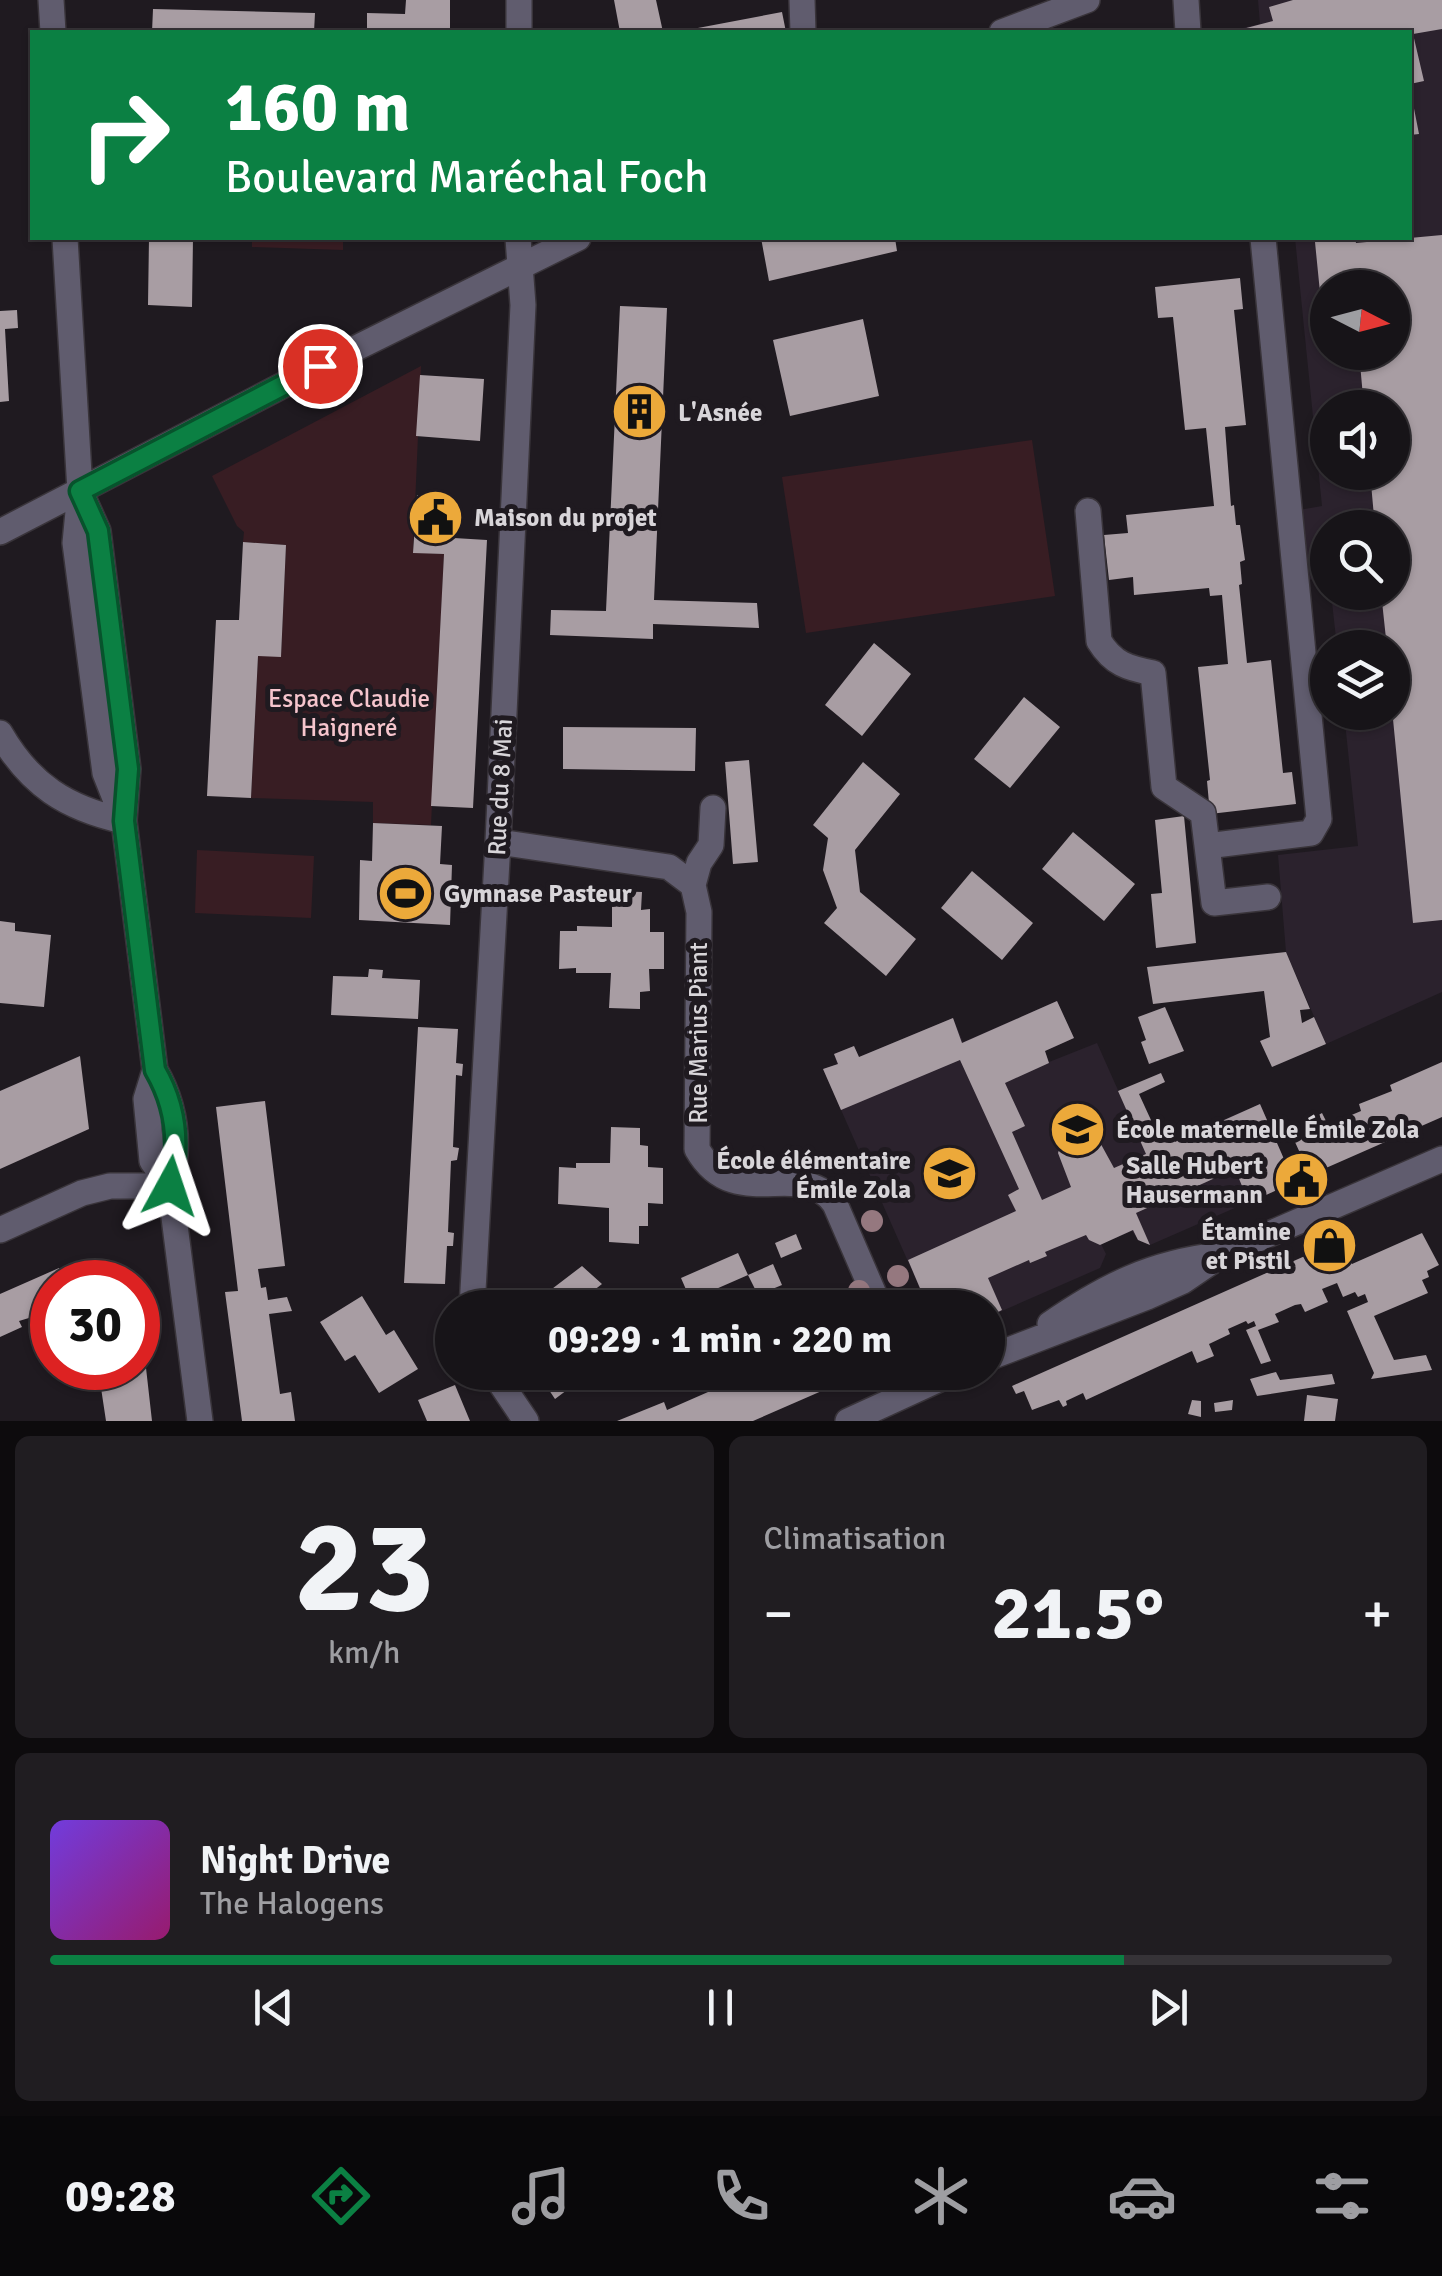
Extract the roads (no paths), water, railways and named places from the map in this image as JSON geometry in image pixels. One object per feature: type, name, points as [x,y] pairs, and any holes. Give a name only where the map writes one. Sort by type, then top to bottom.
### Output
[{"type":"street","points":[[51,0],[53,30]]},
{"type":"street","points":[[519,0],[519,30]]},
{"type":"street","points":[[802,0],[803,30]]},
{"type":"street","points":[[1007,30],[1086,0]]},
{"type":"street","points":[[1186,0],[1188,30]]},
{"type":"street","points":[[66,240],[80,491],[75,543],[104,773],[124,821],[155,1070],[146,1099],[152,1160],[170,1186],[200,1421]]},
{"type":"street","name":"Rue du 8 Mai","points":[[473,1290],[522,305],[518,240]]},
{"type":"street","points":[[0,532],[574,240]]},
{"type":"street","points":[[1207,846],[1311,832],[1319,820],[1262,240]]},
{"type":"street","points":[[1088,511],[1099,641],[1107,655],[1122,666],[1153,672],[1164,786],[1203,813],[1214,903],[1268,897]]},
{"type":"street","points":[[0,733],[23,768],[45,788],[83,808],[124,821]]},
{"type":"street","name":"Rue Marius Piant","points":[[714,808],[711,845],[698,863],[693,885],[699,912],[697,1149],[718,1176],[731,1182],[810,1186],[827,1192],[872,1290]]},
{"type":"street","points":[[498,842],[669,867],[693,885]]},
{"type":"street","points":[[1005,1350],[1025,1341],[1093,1294],[1174,1260],[1220,1255],[1442,1159]]},
{"type":"street","points":[[0,1230],[82,1193],[110,1186],[170,1186]]},
{"type":"street","points":[[505,1390],[526,1421]]},
{"type":"street","points":[[848,1421],[898,1390]]},
{"type":"place","name":"L'Asnée","points":[[639,412]]},
{"type":"place","name":"Maison du projet","points":[[435,517]]},
{"type":"place","name":"Gymnase Pasteur","points":[[405,893]]},
{"type":"place","name":"École maternelle Émile Zola","points":[[1077,1129]]},
{"type":"place","name":"École élémentaire Émile Zola","points":[[950,1174]]},
{"type":"place","name":"Salle Hubert Hausermann","points":[[1302,1179]]},
{"type":"place","name":"Étamine et Pistil","points":[[1330,1245]]},
{"type":"park label","name":"Espace Claudie Haigneré","points":[[349,712]]}]
